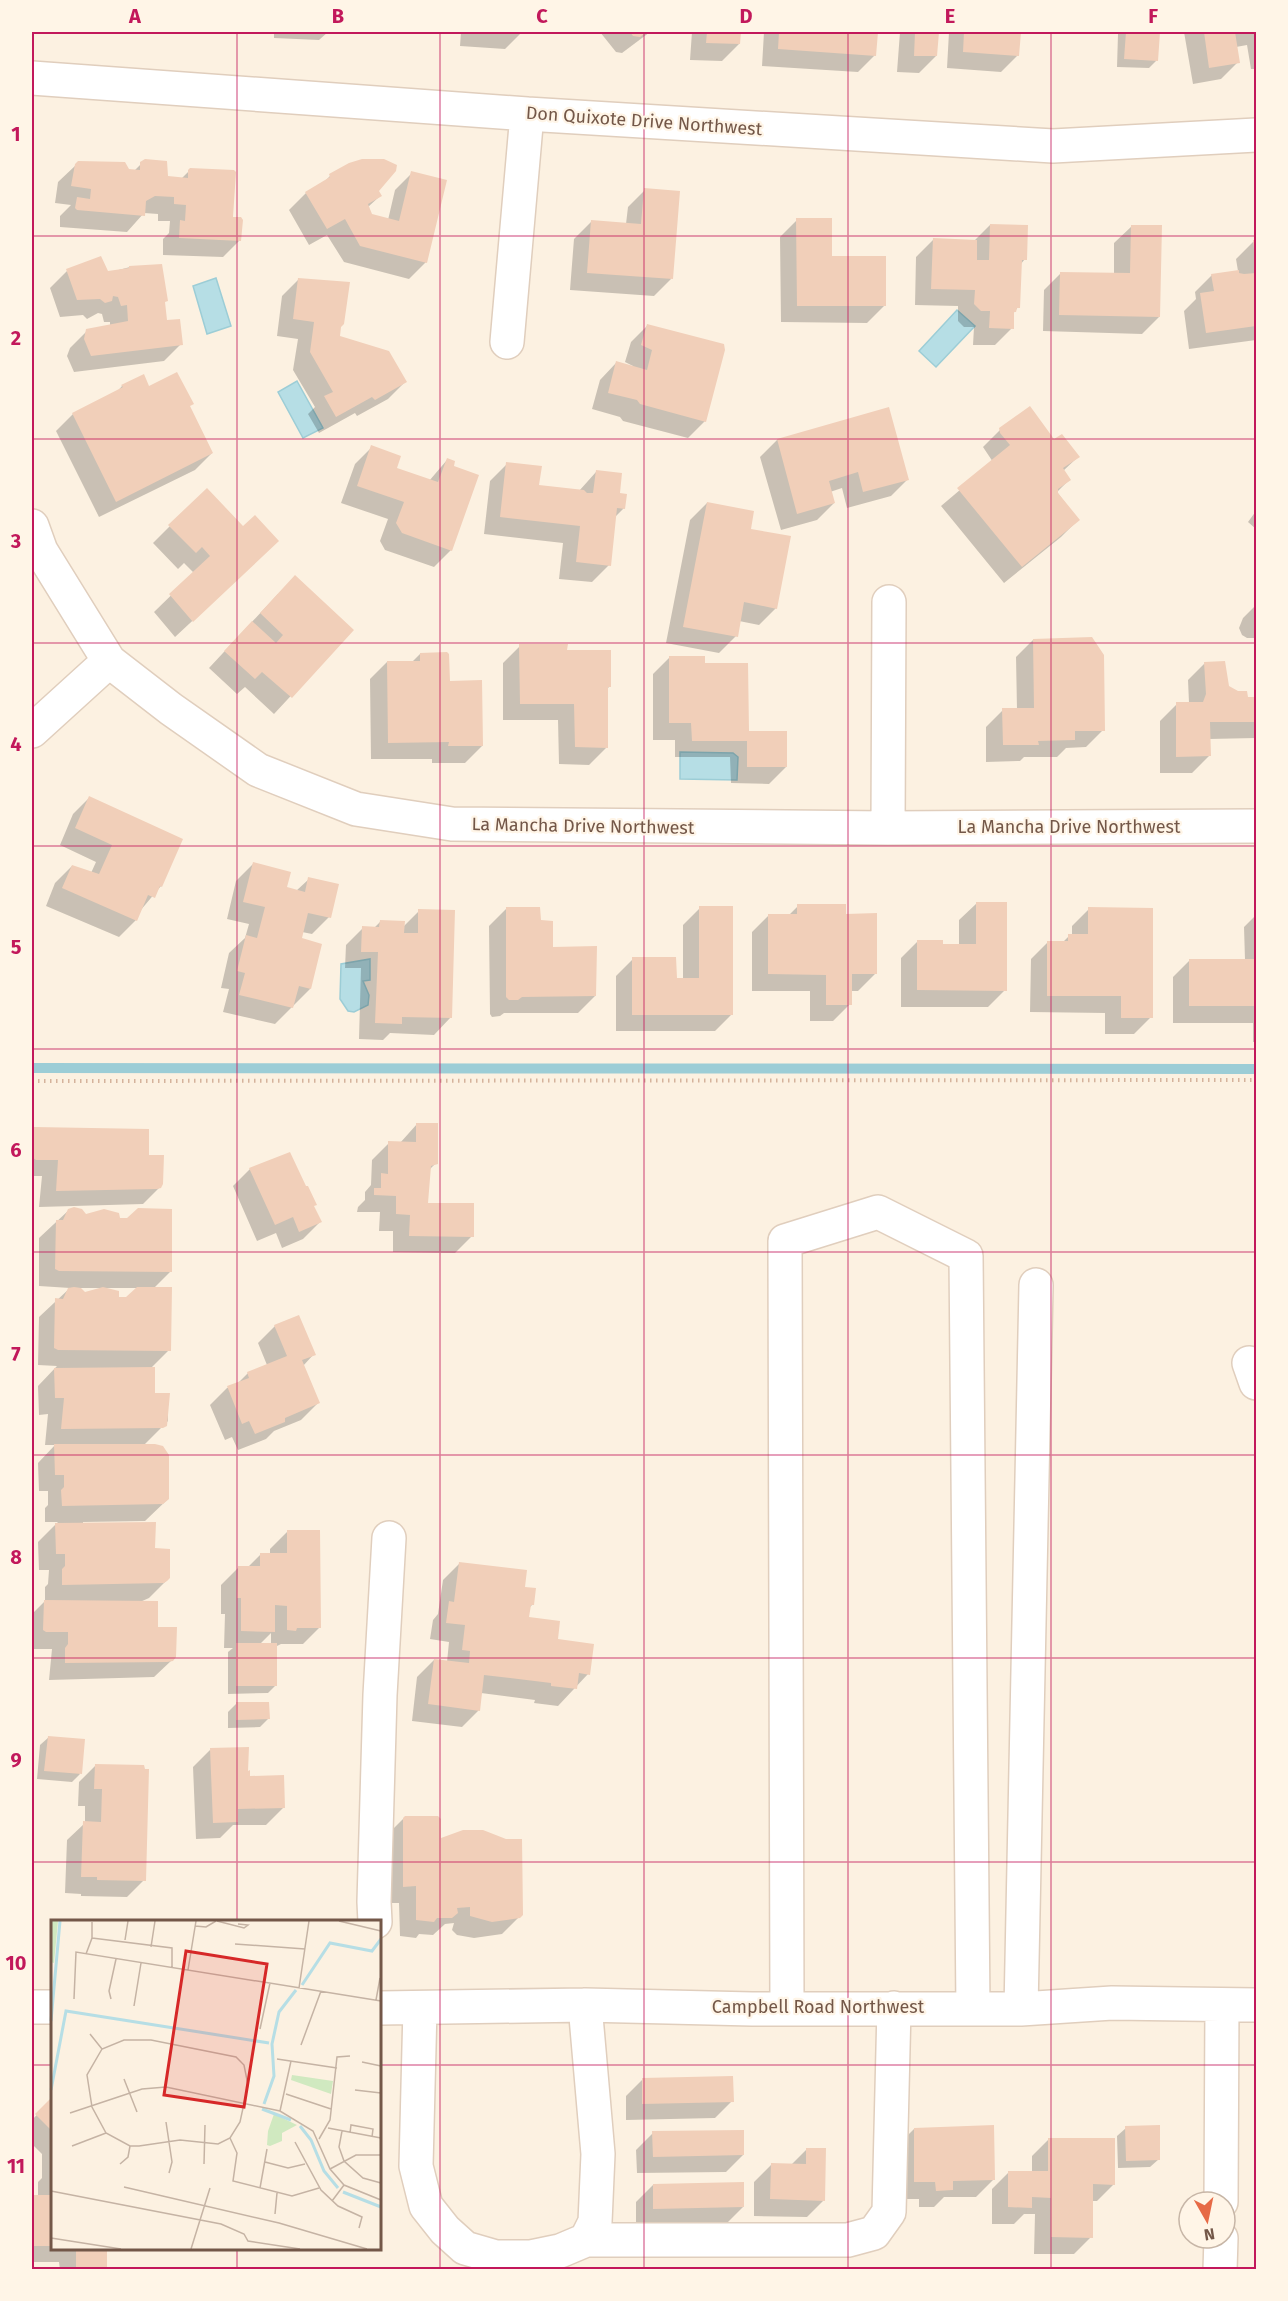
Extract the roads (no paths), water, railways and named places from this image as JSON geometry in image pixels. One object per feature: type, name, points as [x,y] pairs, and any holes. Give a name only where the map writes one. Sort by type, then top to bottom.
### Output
[{"type":"street","name":"Don Quixote Drive Northwest","points":[[32,78],[527,114],[1053,146],[1257,135]]},
{"type":"street","points":[[507,342],[527,114]]},
{"type":"street","name":"La Mancha Drive Northwest","points":[[32,526],[41,551],[109,661],[171,709],[258,770],[356,808],[452,824],[888,828],[1257,826]]},
{"type":"street","points":[[888,602],[888,828]]},
{"type":"street","points":[[32,731],[109,661]]},
{"type":"street","points":[[787,2009],[785,1241],[878,1212],[966,1256],[973,2009]]},
{"type":"street","points":[[1021,2009],[1036,1285]]},
{"type":"street","points":[[375,1920],[379,1706],[389,1538]]},
{"type":"street","name":"Campbell Road Northwest","points":[[381,2008],[585,2006],[1021,2009],[1112,2003],[1257,2005]]},
{"type":"street","points":[[1221,2190],[1222,2005]]},
{"type":"street","points":[[585,2006],[598,2154],[595,2222],[586,2240]]},
{"type":"street","points":[[32,2007],[51,2007]]},
{"type":"street","points":[[420,2008],[416,2166],[426,2206],[445,2230],[465,2248],[496,2257],[531,2257],[560,2251],[586,2240],[848,2240],[874,2233],[889,2211],[894,2008]]},
{"type":"street","points":[[1220,2270],[1221,2250]]},
{"type":"water","points":[[216,278],[231,326],[207,334],[193,286]]},
{"type":"water","points":[[957,310],[975,326],[936,367],[919,351]]},
{"type":"water","points":[[297,381],[323,428],[303,438],[278,392]]},
{"type":"water","points":[[680,752],[733,753],[738,757],[737,780],[680,779]]},
{"type":"water","points":[[370,959],[370,980],[363,981],[369,995],[368,1005],[354,1012],[348,1011],[340,999],[341,964]]},
{"type":"waterway","points":[[32,1068],[1256,1069]]}]
